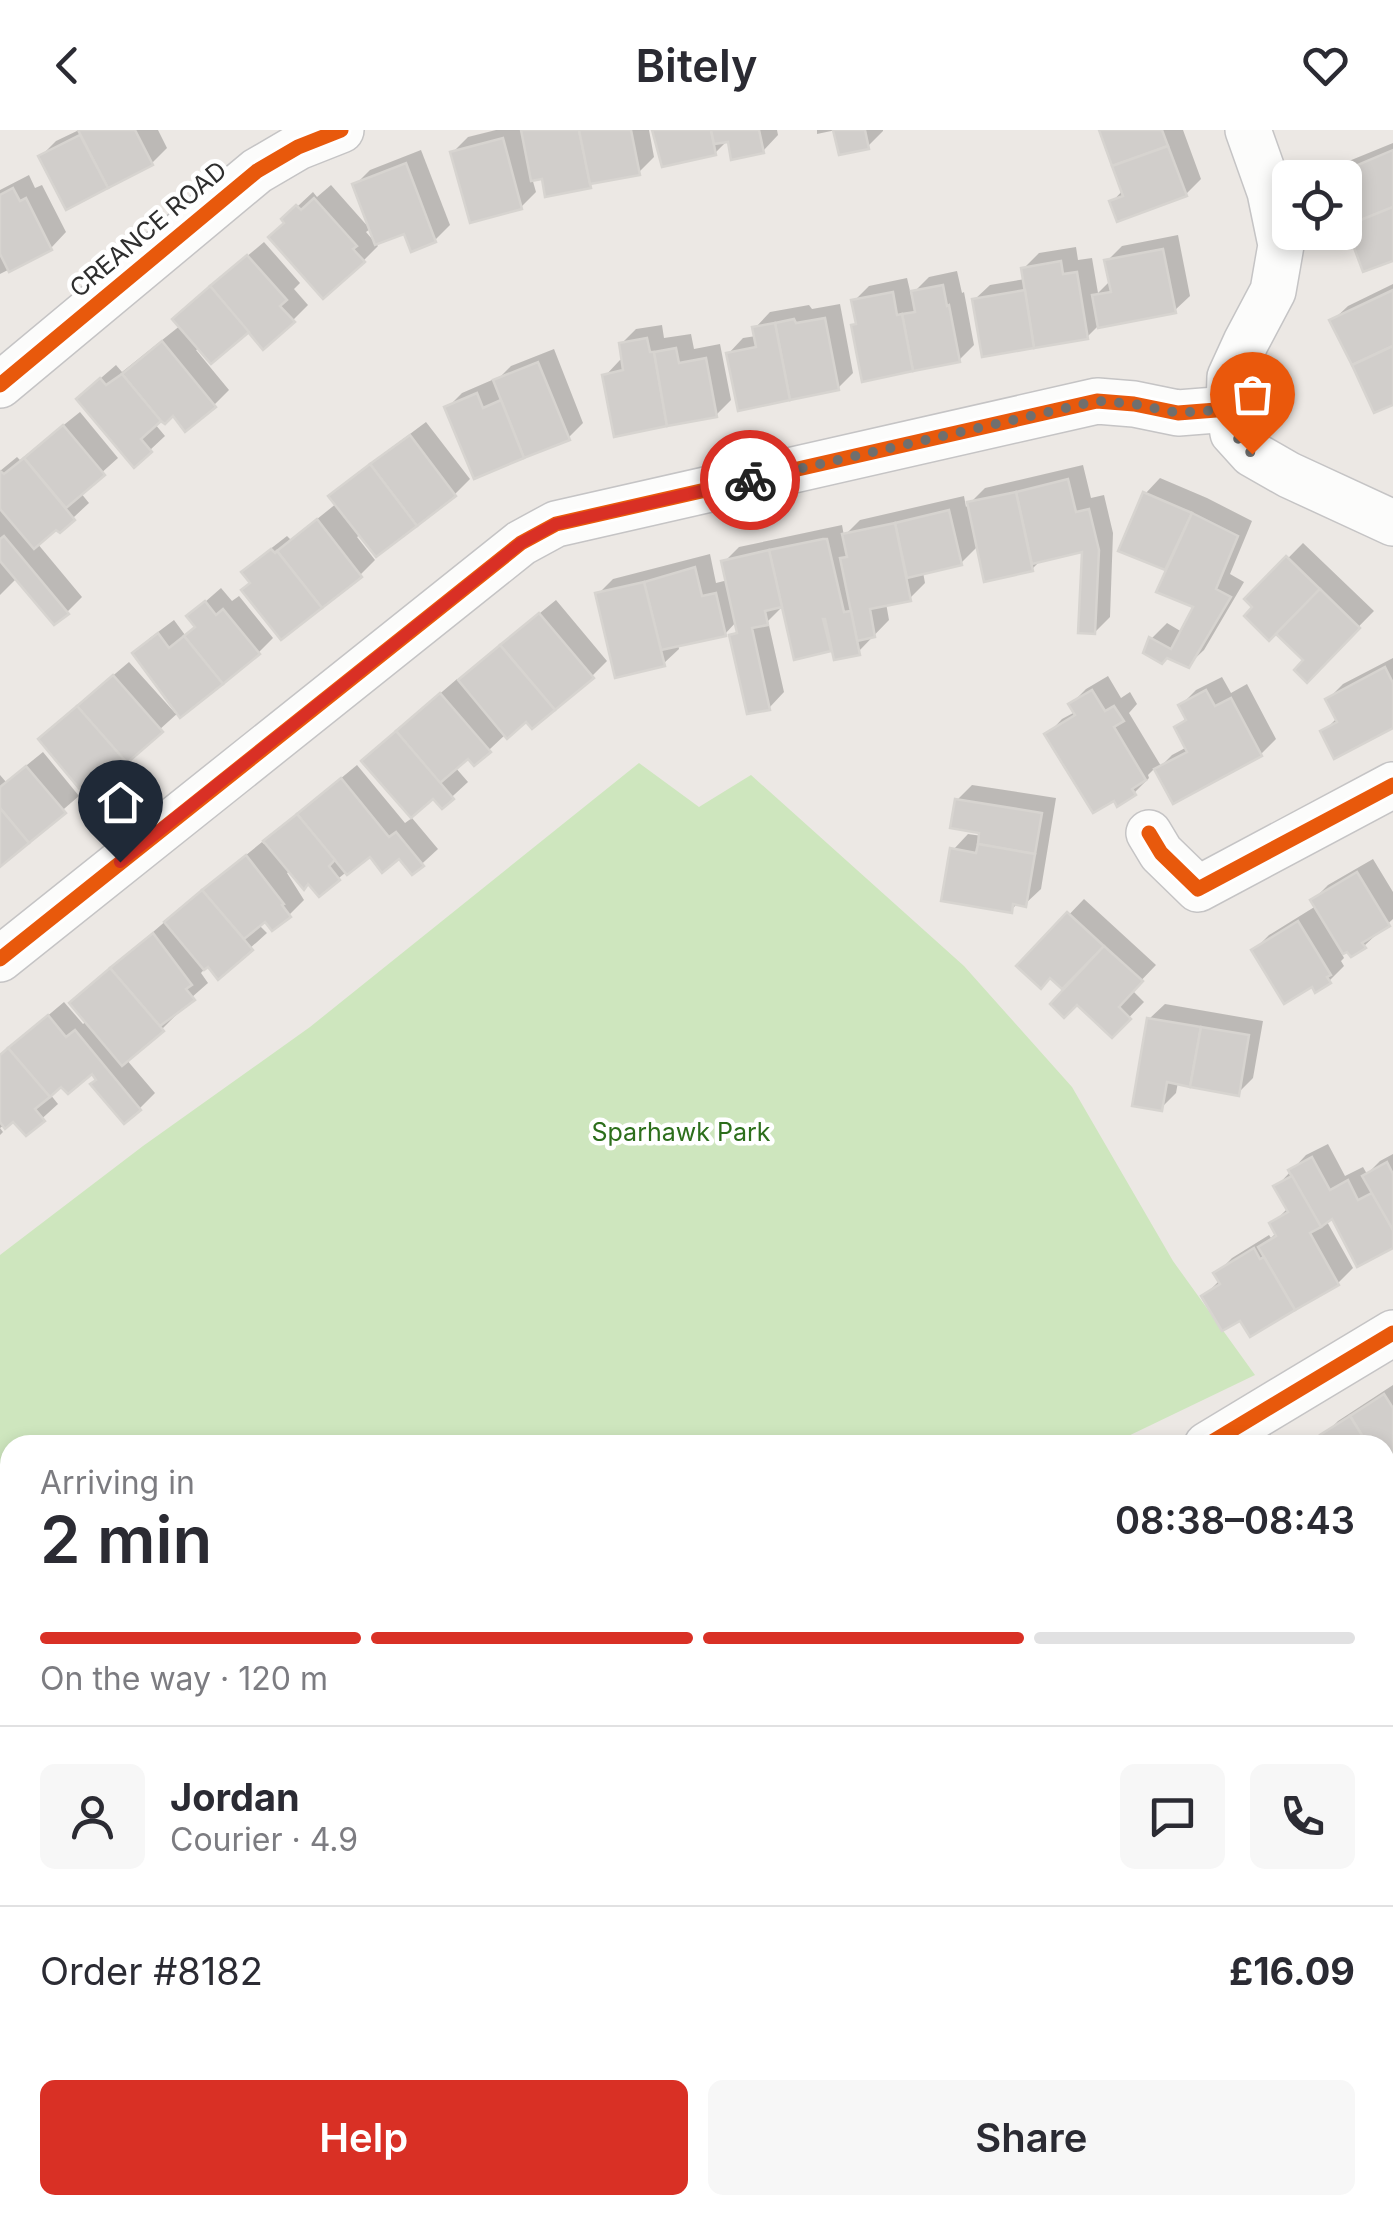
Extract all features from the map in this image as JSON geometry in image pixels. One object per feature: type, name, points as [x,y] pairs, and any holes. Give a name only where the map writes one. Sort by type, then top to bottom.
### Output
[{"type":"street","name":"CREANCE ROAD","points":[[0,386],[256,171],[298,147],[341,130]]},
{"type":"street","points":[[1248,130],[1270,192],[1281,246],[1273,291],[1230,377],[1233,433],[1252,454],[1289,475],[1393,523]]},
{"type":"street","points":[[0,959],[521,543],[556,524],[1097,401],[1178,413],[1230,409]]},
{"type":"street","points":[[1149,833],[1162,853],[1206,900],[1393,785]]},
{"type":"street","points":[[1224,1435],[1393,1333]]},
{"type":"green space","name":"Sparhawk Park","points":[[639,763],[699,807],[751,775],[964,966],[1072,1087],[1173,1261],[1255,1375],[1130,1435],[0,1435],[0,1255],[143,1146],[310,1027]]},
{"type":"building","points":[[78,130],[135,130],[153,165],[108,188]]},
{"type":"building","points":[[521,130],[579,130],[591,188],[545,197],[542,179],[531,181]]},
{"type":"building","points":[[579,130],[631,130],[640,175],[590,184]]},
{"type":"building","points":[[652,130],[711,130],[716,155],[662,167]]},
{"type":"building","points":[[711,130],[759,130],[764,153],[731,160],[728,142],[714,144]]},
{"type":"building","points":[[833,130],[865,130],[869,149],[839,155]]},
{"type":"building","points":[[1099,130],[1162,130],[1168,146],[1112,166]]},
{"type":"building","points":[[80,135],[108,188],[66,210],[38,156]]},
{"type":"building","points":[[503,138],[522,209],[470,223],[450,152]]},
{"type":"building","points":[[1168,146],[1187,196],[1117,222],[1109,201],[1123,196],[1112,166]]},
{"type":"building","points":[[1393,150],[1393,207],[1362,220],[1362,163]]},
{"type":"building","points":[[406,163],[436,242],[411,252],[404,234],[375,245],[352,184]]},
{"type":"building","points":[[13,188],[20,201],[26,198],[52,250],[9,272],[0,254],[0,195]]},
{"type":"building","points":[[314,198],[357,246],[353,249],[365,262],[323,299],[268,237],[296,205],[301,210]]},
{"type":"building","points":[[1393,207],[1393,261],[1363,272],[1355,250],[1362,250],[1362,220]]},
{"type":"building","points":[[1163,249],[1176,313],[1098,328],[1092,295],[1111,292],[1104,260]]},
{"type":"building","points":[[247,255],[287,300],[280,306],[295,322],[263,350],[210,286]]},
{"type":"building","points":[[1061,261],[1063,274],[1077,272],[1088,339],[1034,348],[1021,268]]},
{"type":"building","points":[[943,285],[960,362],[913,371],[902,314],[915,312],[911,291]]},
{"type":"building","points":[[210,286],[249,332],[211,364],[172,319]]},
{"type":"building","points":[[1025,290],[1034,348],[982,357],[972,299]]},
{"type":"building","points":[[1393,290],[1393,346],[1352,365],[1329,320]]},
{"type":"building","points":[[893,292],[897,315],[902,314],[913,371],[862,382],[851,325],[856,324],[851,300]]},
{"type":"building","points":[[825,318],[839,390],[790,400],[775,323]]},
{"type":"building","points":[[775,323],[790,400],[738,411],[726,353],[756,347],[752,327]]},
{"type":"building","points":[[647,338],[650,352],[654,352],[667,426],[614,437],[602,375],[623,370],[619,343]]},
{"type":"building","points":[[162,341],[216,407],[185,432],[173,416],[165,424],[161,421],[122,374]]},
{"type":"building","points":[[1393,346],[1393,405],[1374,413],[1352,365]]},
{"type":"building","points":[[676,348],[679,363],[706,358],[717,417],[667,426],[654,352]]},
{"type":"building","points":[[538,362],[570,440],[524,458],[493,380]]},
{"type":"building","points":[[122,374],[161,421],[141,439],[152,452],[134,468],[76,399],[100,378],[106,385]]},
{"type":"building","points":[[477,393],[483,408],[501,400],[524,458],[474,479],[444,407]]},
{"type":"building","points":[[63,425],[105,475],[66,508],[24,458]]},
{"type":"building","points":[[410,435],[456,496],[417,526],[370,464]]},
{"type":"building","points":[[24,458],[75,520],[34,549],[0,509],[0,471],[4,474]]},
{"type":"building","points":[[370,464],[417,526],[376,557],[328,496]]},
{"type":"building","points":[[1068,479],[1076,512],[1089,509],[1099,550],[1095,634],[1078,633],[1082,552],[1032,564],[1016,492]]},
{"type":"building","points":[[1016,492],[1033,571],[984,582],[967,502]]},
{"type":"building","points":[[1143,492],[1192,513],[1165,570],[1118,551]]},
{"type":"building","points":[[949,510],[962,565],[907,578],[895,523]]},
{"type":"building","points":[[1192,513],[1238,536],[1216,589],[1231,597],[1189,668],[1167,658],[1162,664],[1143,653],[1149,637],[1171,649],[1193,607],[1156,592]]},
{"type":"building","points":[[317,519],[362,577],[322,608],[277,551]]},
{"type":"building","points":[[895,523],[911,601],[870,609],[875,637],[857,641],[840,558],[847,557],[842,534]]},
{"type":"building","points":[[4,536],[69,614],[54,625],[0,561],[0,539]]},
{"type":"building","points":[[827,539],[844,612],[851,611],[860,655],[834,660],[823,619],[831,651],[794,660],[769,550]]},
{"type":"building","points":[[271,549],[277,551],[322,608],[281,640],[241,590],[250,583],[241,572]]},
{"type":"building","points":[[769,550],[782,607],[765,611],[768,625],[752,628],[770,710],[747,714],[729,635],[737,633],[721,561]]},
{"type":"building","points":[[1286,556],[1320,589],[1269,641],[1244,616],[1252,607],[1244,599]]},
{"type":"building","points":[[695,567],[702,596],[716,593],[726,636],[661,650],[644,582]]},
{"type":"building","points":[[644,582],[665,666],[615,678],[595,593]]},
{"type":"building","points":[[1320,589],[1360,628],[1307,683],[1294,670],[1303,660],[1276,634]]},
{"type":"building","points":[[205,601],[216,615],[223,609],[260,654],[223,684],[184,636],[195,627],[186,616]]},
{"type":"building","points":[[539,613],[594,678],[555,710],[500,645]]},
{"type":"building","points":[[158,633],[169,648],[184,636],[223,684],[180,718],[132,653]]},
{"type":"building","points":[[500,645],[555,710],[532,729],[526,722],[507,739],[458,680]]},
{"type":"building","points":[[1385,667],[1393,683],[1393,728],[1334,759],[1320,731],[1337,722],[1325,699]]},
{"type":"building","points":[[113,675],[163,732],[127,763],[77,706]]},
{"type":"building","points":[[1092,690],[1105,711],[1114,706],[1124,721],[1114,727],[1146,780],[1132,789],[1136,795],[1117,807],[1114,801],[1093,813],[1044,734],[1075,715],[1068,704]]},
{"type":"building","points":[[1206,690],[1215,706],[1231,698],[1262,756],[1173,804],[1154,769],[1187,752],[1174,727],[1186,720],[1178,705]]},
{"type":"building","points":[[440,693],[491,752],[474,766],[468,759],[440,783],[396,731]]},
{"type":"building","points":[[77,706],[127,763],[87,798],[38,739]]},
{"type":"building","points":[[396,731],[454,799],[442,809],[433,799],[411,818],[361,761]]},
{"type":"building","points":[[26,766],[66,813],[29,843],[0,808],[0,787]]},
{"type":"building","points":[[341,778],[389,837],[396,832],[424,866],[412,875],[399,859],[382,873],[370,857],[347,875],[297,814]]},
{"type":"building","points":[[955,799],[1042,813],[1035,854],[978,844],[979,833],[950,828]]},
{"type":"building","points":[[0,808],[29,843],[0,867]]},
{"type":"building","points":[[297,814],[335,860],[329,866],[340,880],[319,897],[308,884],[304,890],[263,841]]},
{"type":"building","points":[[978,844],[1035,854],[1026,907],[1013,904],[1012,913],[941,901],[950,848],[976,853]]},
{"type":"building","points":[[246,855],[291,917],[272,931],[265,922],[244,939],[202,890]]},
{"type":"building","points":[[1357,872],[1390,926],[1362,943],[1366,948],[1351,957],[1347,952],[1343,954],[1310,900]]},
{"type":"building","points":[[202,890],[253,950],[218,980],[208,967],[204,970],[164,922]]},
{"type":"building","points":[[1067,912],[1104,946],[1062,989],[1050,978],[1041,989],[1016,966]]},
{"type":"building","points":[[1298,921],[1331,975],[1327,977],[1331,983],[1315,993],[1312,987],[1284,1004],[1251,950]]},
{"type":"building","points":[[153,933],[192,985],[186,989],[195,1000],[160,1026],[110,968]]},
{"type":"building","points":[[1104,946],[1143,981],[1119,1007],[1131,1019],[1112,1038],[1077,1005],[1064,1018],[1050,1004]]},
{"type":"building","points":[[110,968],[164,1031],[122,1066],[69,1003]]},
{"type":"building","points":[[48,1015],[66,1037],[75,1030],[141,1110],[124,1124],[90,1084],[96,1080],[92,1074],[68,1094],[61,1087],[50,1097],[8,1048]]},
{"type":"building","points":[[1147,1018],[1201,1027],[1190,1087],[1167,1082],[1162,1111],[1132,1106]]},
{"type":"building","points":[[1201,1027],[1249,1035],[1239,1096],[1190,1087]]},
{"type":"building","points":[[8,1048],[50,1097],[35,1109],[45,1121],[26,1136],[13,1122],[5,1129],[0,1122],[0,1055]]},
{"type":"building","points":[[1312,1157],[1330,1190],[1348,1180],[1358,1200],[1372,1193],[1393,1230],[1393,1248],[1357,1267],[1332,1219],[1321,1227],[1288,1170]]},
{"type":"building","points":[[1387,1162],[1393,1174],[1393,1230],[1362,1176]]},
{"type":"building","points":[[1292,1176],[1321,1227],[1310,1233],[1339,1285],[1295,1310],[1258,1247],[1276,1236],[1269,1223],[1288,1212],[1273,1186]]},
{"type":"building","points":[[1254,1248],[1260,1259],[1264,1257],[1295,1310],[1250,1337],[1240,1321],[1222,1331],[1201,1296],[1220,1284],[1213,1273]]},
{"type":"building","points":[[1384,1394],[1393,1408],[1393,1435],[1362,1435],[1350,1416]]},
{"type":"building","points":[[1350,1416],[1362,1435],[1320,1435]]},
{"type":"cycle path","points":[[0,385],[257,171],[298,147],[341,130]]},
{"type":"cycle path","points":[[0,959],[521,543],[556,524],[1097,401],[1178,413],[1229,409]]},
{"type":"cycle path","points":[[1149,833],[1161,853],[1198,889],[1393,785]]},
{"type":"cycle path","points":[[1224,1435],[1393,1333]]},
{"type":"way so far","points":[[750,480],[1097,401],[1178,413],[1230,409],[1233,433],[1252,454]]},
{"type":"route","points":[[120,862],[521,543],[556,524],[750,480]]}]
